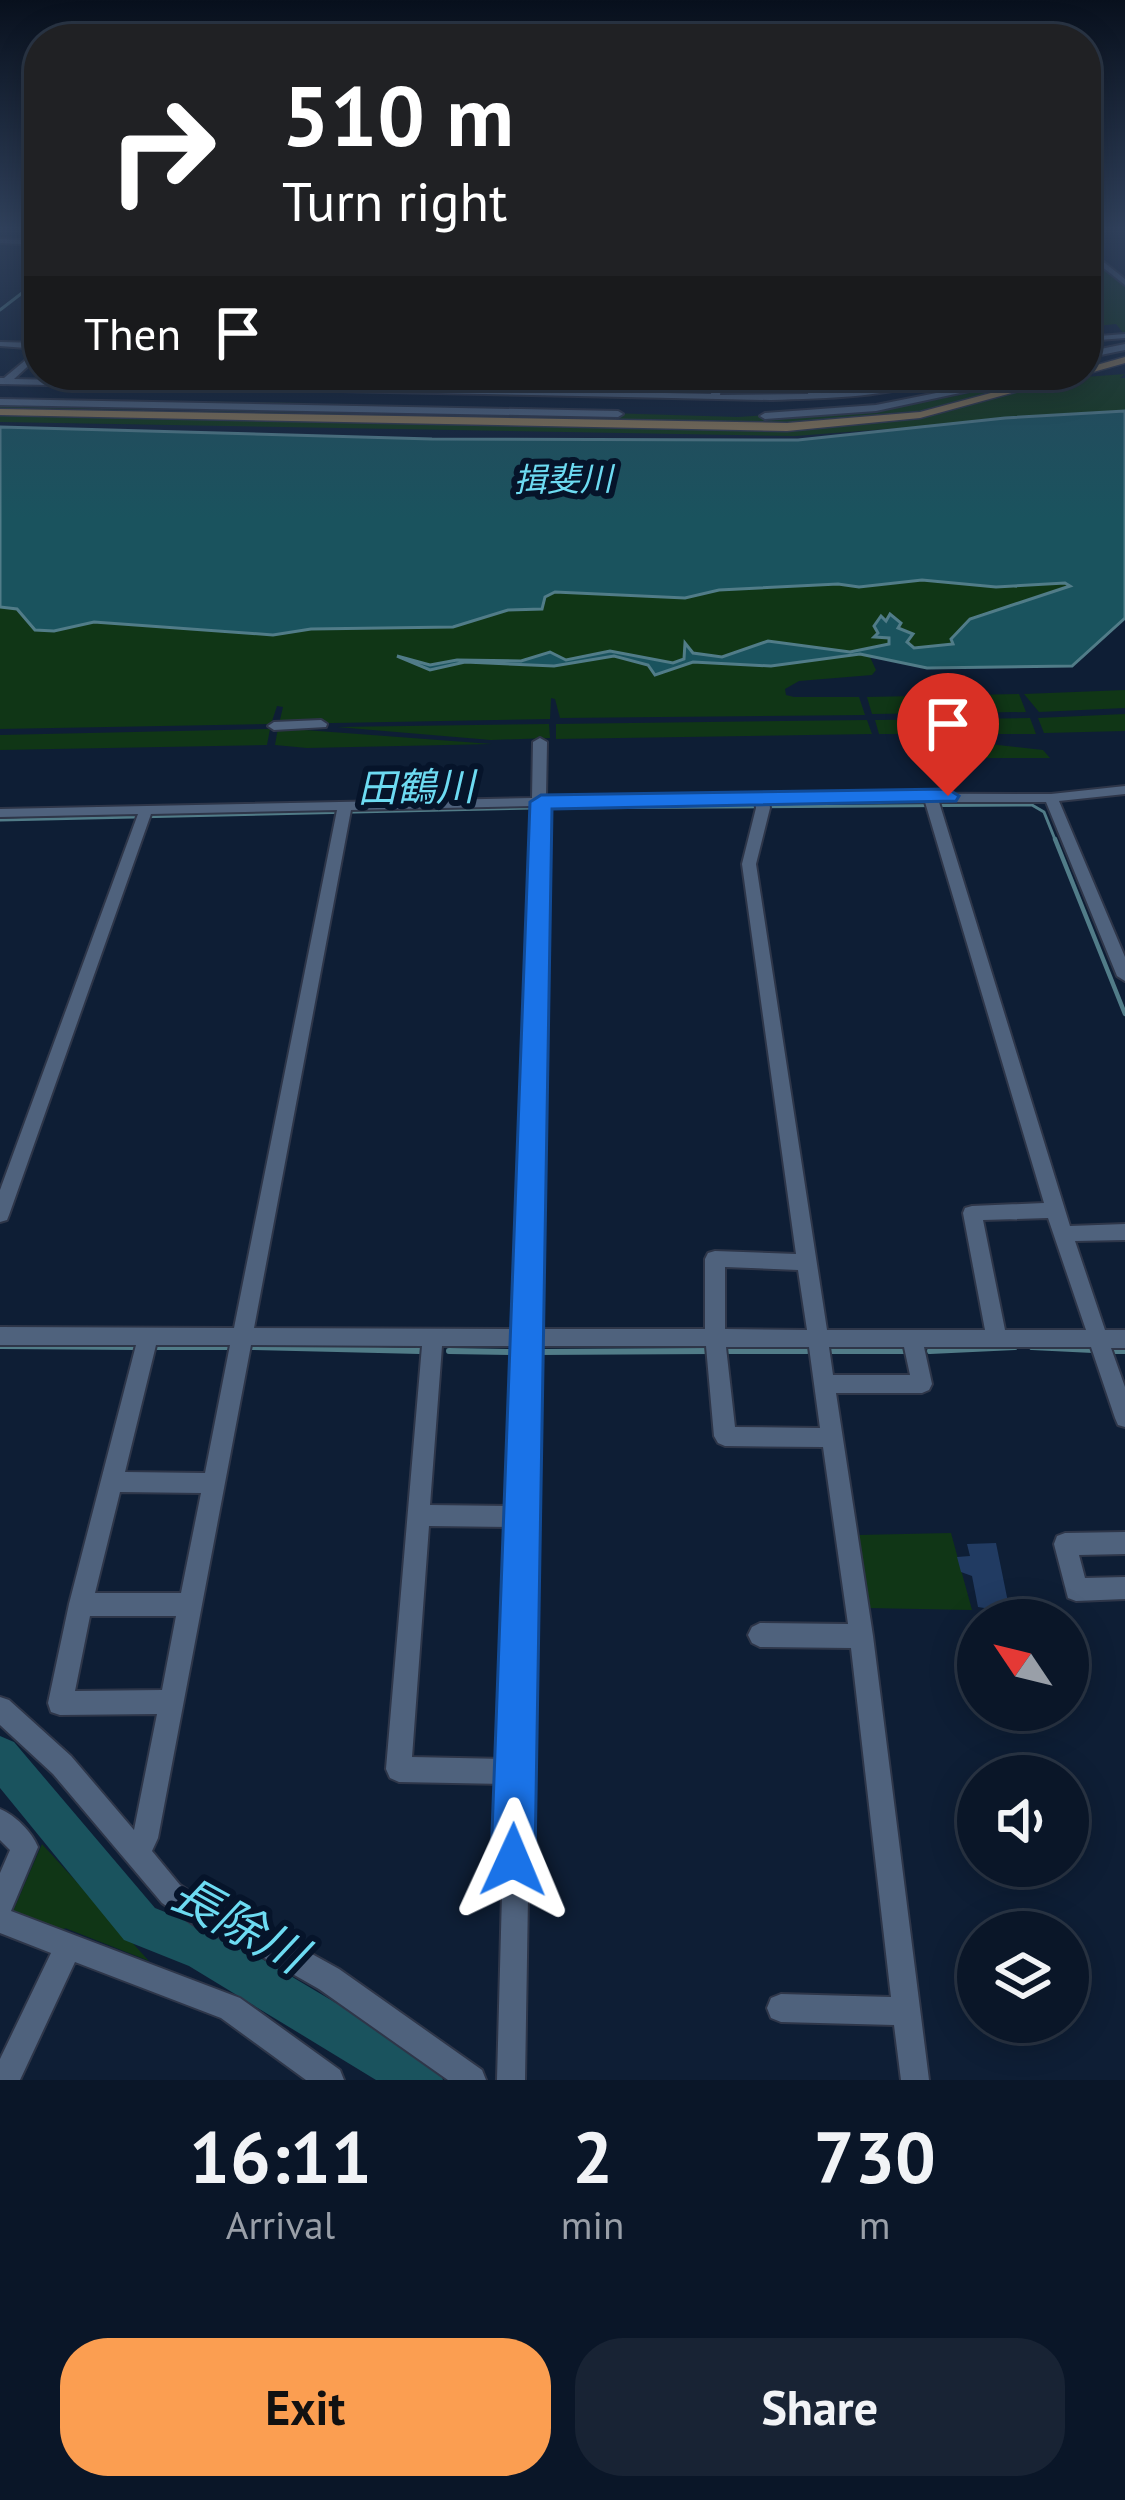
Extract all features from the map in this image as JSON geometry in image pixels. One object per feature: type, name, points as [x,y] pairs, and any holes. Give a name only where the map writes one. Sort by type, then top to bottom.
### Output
[{"type":"main road","points":[[0,412],[835,425],[976,403],[1020,390]]},
{"type":"street","points":[[304,390],[812,397],[854,390]]},
{"type":"street","points":[[620,394],[621,390]]},
{"type":"street","points":[[715,396],[716,390]]},
{"type":"street","points":[[812,397],[813,390]]},
{"type":"street","points":[[962,392],[968,390]]},
{"type":"street","points":[[765,416],[876,409],[971,390]]},
{"type":"street","points":[[308,407],[332,391]]},
{"type":"street","points":[[0,402],[618,414]]},
{"type":"street","points":[[113,416],[308,407],[490,422]]},
{"type":"street","points":[[274,726],[321,724]]},
{"type":"street","points":[[511,2080],[514,1772],[540,742]]},
{"type":"street","points":[[0,813],[145,815],[931,801],[1051,798],[1125,790]]},
{"type":"street","points":[[1051,798],[1125,976]]},
{"type":"street","points":[[762,801],[749,864],[861,1636],[915,2080]]},
{"type":"street","points":[[931,801],[1055,1210],[1125,1418]]},
{"type":"street","points":[[135,1853],[145,1838],[344,810]]},
{"type":"street","points":[[0,1215],[145,815]]},
{"type":"street","points":[[997,1338],[972,1213],[1055,1210]]},
{"type":"street","points":[[1064,1234],[1125,1232]]},
{"type":"street","points":[[807,1262],[715,1259],[715,1339],[725,1436],[832,1438]]},
{"type":"street","points":[[0,1336],[1125,1339]]},
{"type":"street","points":[[148,1338],[60,1703],[170,1702]]},
{"type":"street","points":[[824,1384],[922,1384],[912,1339]]},
{"type":"street","points":[[432,1340],[399,1769],[514,1772]]},
{"type":"street","points":[[114,1482],[214,1483]]},
{"type":"street","points":[[420,1515],[521,1517]]},
{"type":"street","points":[[1125,1544],[1064,1544],[1076,1590],[1125,1588]]},
{"type":"street","points":[[81,1604],[188,1605]]},
{"type":"street","points":[[760,1635],[861,1636]]},
{"type":"street","points":[[0,1709],[62,1765],[171,1894],[212,1922],[255,1938],[329,1979],[472,2080]]},
{"type":"street","points":[[0,1822],[25,1847],[0,1904]]},
{"type":"street","points":[[0,1920],[230,2008],[330,2080]]},
{"type":"street","points":[[5,2080],[67,1948]]},
{"type":"street","points":[[781,2008],[905,2011]]},
{"type":"shaded area","points":[[1125,374],[1120,378],[1125,378],[1125,411],[795,436],[0,422],[0,414],[829,428],[923,416],[1024,390],[1101,390],[1101,376]]},
{"type":"shaded area","points":[[1006,390],[917,413],[808,424],[485,418],[315,404],[738,417],[903,406]]},
{"type":"shaded area","points":[[0,399],[309,403],[293,409],[476,420],[140,414],[237,409],[0,410]]},
{"type":"shaded area","points":[[869,579],[1118,585],[958,646],[869,655],[876,670],[872,675],[799,681],[785,689],[786,695],[794,697],[859,697],[865,715],[560,718],[551,698],[550,719],[279,724],[283,707],[277,706],[271,724],[0,729],[0,601]]},
{"type":"shaded area","points":[[1125,690],[1125,708],[1039,712],[1024,694]]},
{"type":"shaded area","points":[[1019,694],[1026,712],[872,714],[867,697]]},
{"type":"shaded area","points":[[1125,714],[1125,731],[1044,733],[1038,718]]},
{"type":"shaded area","points":[[1030,718],[1036,734],[879,734],[875,720]]},
{"type":"shaded area","points":[[867,720],[872,734],[556,739],[556,724]]},
{"type":"shaded area","points":[[549,724],[550,738],[491,740],[337,727]]},
{"type":"shaded area","points":[[278,728],[492,744],[307,748],[275,745]]},
{"type":"shaded area","points":[[270,729],[267,745],[0,750],[0,735]]},
{"type":"shaded area","points":[[937,738],[1043,750],[1050,758],[952,758]]},
{"type":"shaded area","points":[[951,1533],[969,1599],[957,1599],[957,1610],[866,1608],[858,1535]]},
{"type":"shaded area","points":[[42,1844],[149,1961],[65,1928],[57,1938],[10,1918]]},
{"type":"water","name":"揖斐川","points":[[1125,411],[1125,618],[1072,666],[927,668],[860,654],[771,666],[693,662],[655,675],[648,665],[614,656],[554,666],[465,662],[430,670],[397,656],[430,665],[457,660],[521,661],[550,652],[566,660],[610,651],[673,663],[684,659],[685,643],[693,653],[722,657],[768,641],[850,652],[889,644],[889,638],[874,637],[878,633],[874,626],[881,616],[886,621],[890,614],[901,623],[898,628],[913,634],[907,642],[914,648],[953,644],[951,639],[970,619],[1070,586],[1065,583],[996,587],[922,580],[859,587],[719,590],[685,598],[555,592],[545,597],[542,609],[508,610],[453,627],[311,629],[273,635],[94,622],[35,630],[17,609],[0,607],[0,427],[432,439],[798,440],[1005,418]]},
{"type":"building","points":[[996,1543],[1007,1599],[976,1599],[972,1576],[961,1572],[957,1557],[970,1556],[967,1544]]},
{"type":"waterway","points":[[763,395],[764,390]]},
{"type":"waterway","points":[[723,394],[759,395]]},
{"type":"waterway","name":"田鶴川","points":[[544,808],[1032,805],[1044,812],[1056,842]]},
{"type":"waterway","name":"田鶴川","points":[[0,820],[532,808]]},
{"type":"waterway","name":"田鶴川","points":[[1055,839],[1125,1014]]},
{"type":"waterway","points":[[0,1346],[136,1347]]},
{"type":"waterway","points":[[152,1347],[230,1347]]},
{"type":"waterway","points":[[251,1347],[420,1351]]},
{"type":"waterway","points":[[930,1351],[1015,1347]]},
{"type":"waterway","points":[[1032,1347],[1093,1350]]},
{"type":"waterway","points":[[449,1351],[512,1352]]},
{"type":"waterway","points":[[537,1352],[711,1351]]},
{"type":"waterway","points":[[727,1351],[807,1351]]},
{"type":"waterway","points":[[830,1351],[908,1351]]},
{"type":"waterway","points":[[1109,1351],[1125,1351]]},
{"type":"waterway","name":"長除川","points":[[0,1756],[140,1924],[204,1950],[420,2080]]},
{"type":"route","points":[[513,1860],[541,802],[948,796]]}]
